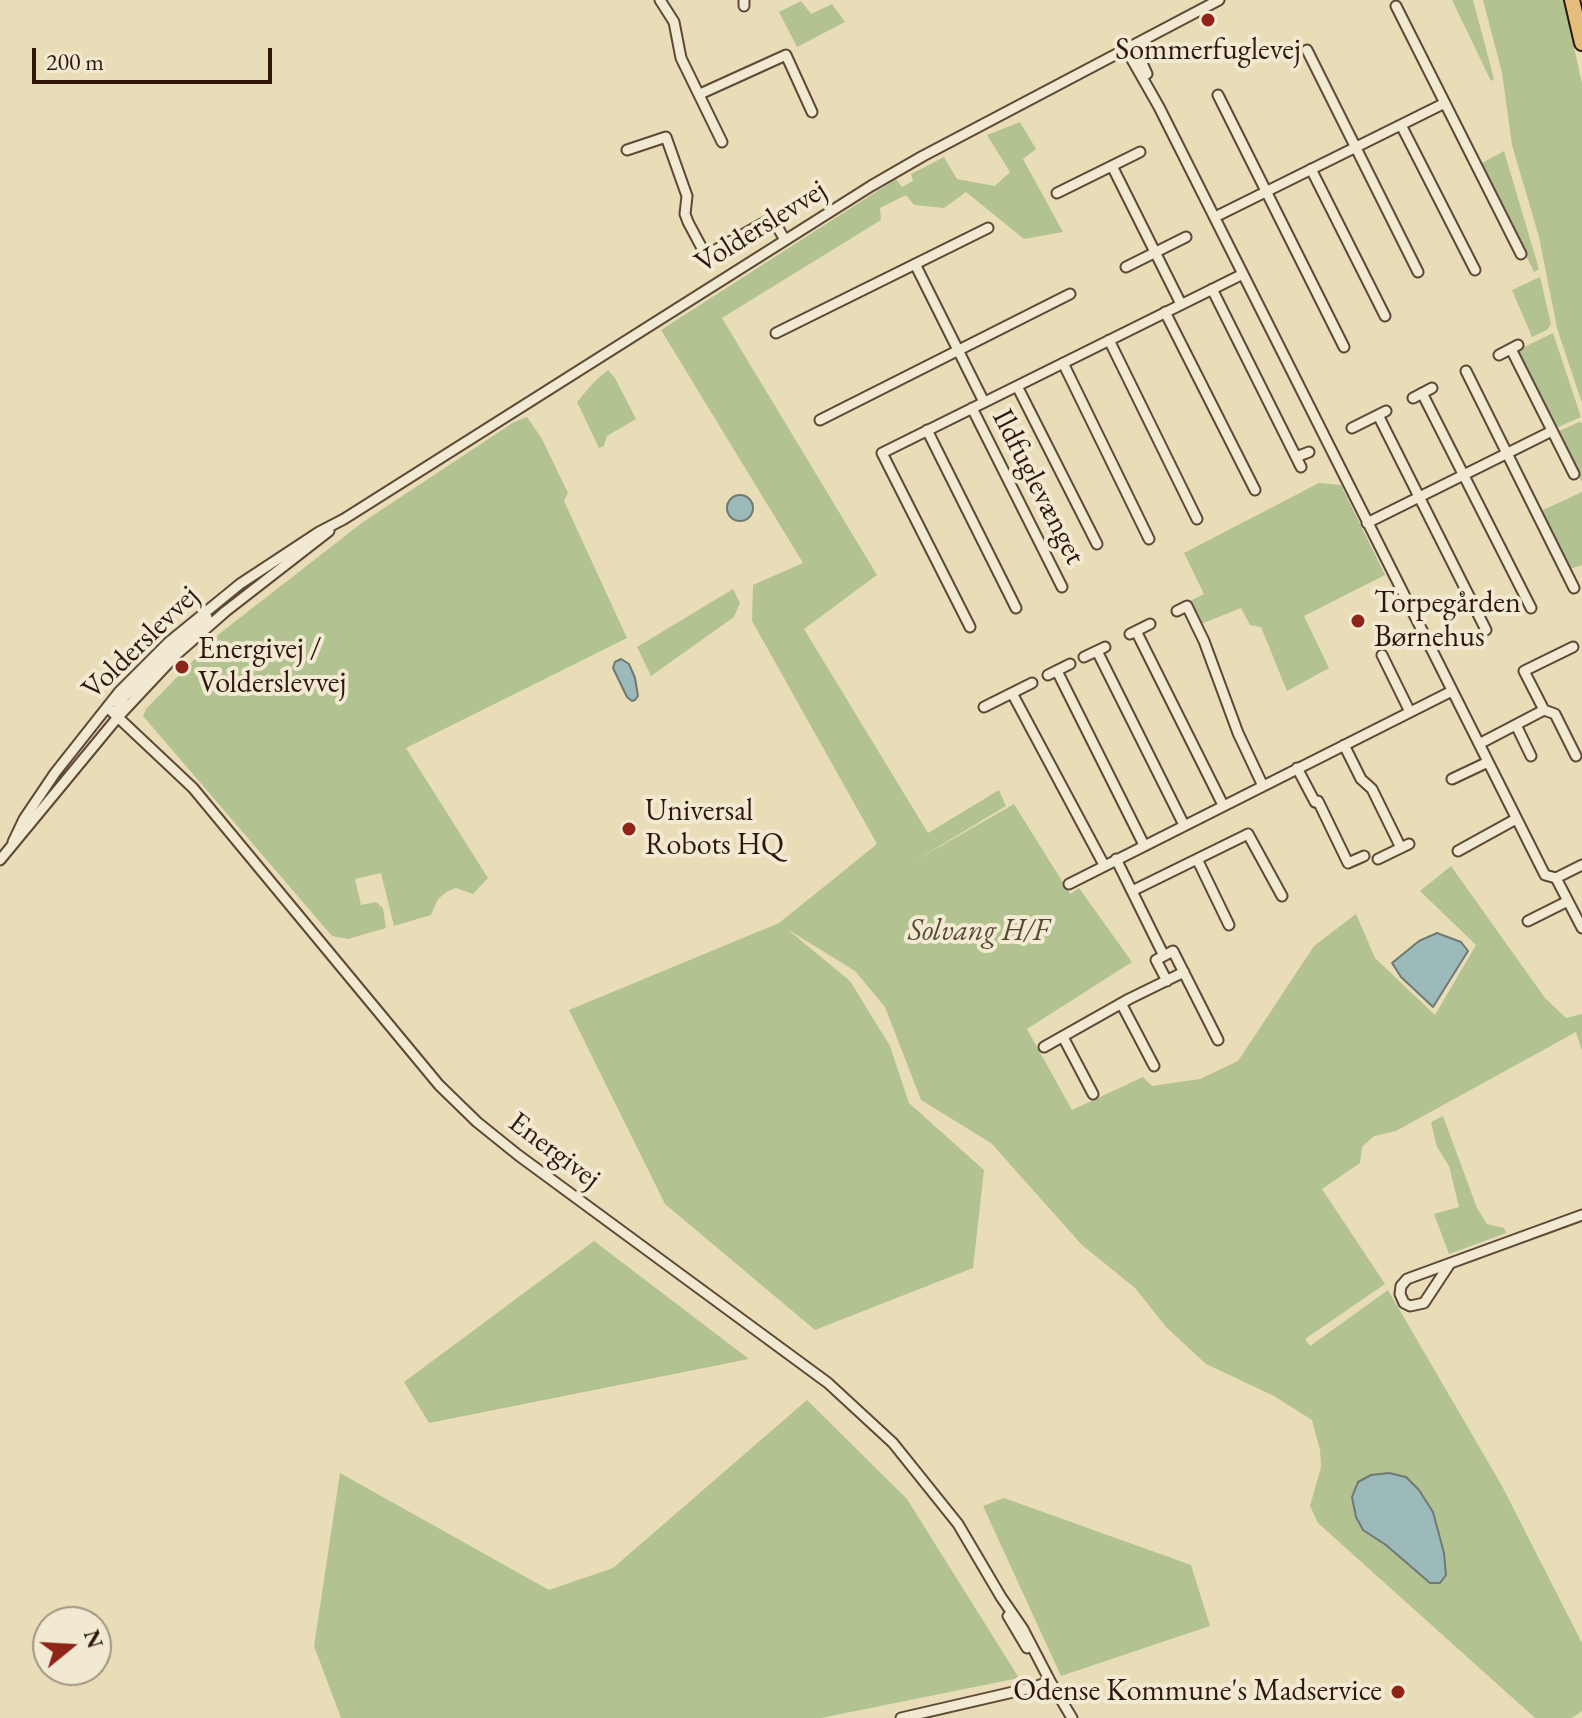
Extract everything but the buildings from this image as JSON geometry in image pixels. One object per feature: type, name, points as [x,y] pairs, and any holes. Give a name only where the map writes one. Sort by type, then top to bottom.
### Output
[{"type":"highway","points":[[1572,0],[1582,43]]},
{"type":"street","points":[[660,0],[674,22],[681,58],[722,142]]},
{"type":"street","name":"Volderslevvej","points":[[13,842],[55,773],[107,707],[169,642],[256,574],[923,156],[1219,0]]},
{"type":"street","points":[[1396,6],[1521,254]]},
{"type":"street","points":[[1130,47],[1545,875],[1556,878],[1582,865]]},
{"type":"street","points":[[1307,50],[1418,272]]},
{"type":"street","points":[[700,94],[786,55],[812,112]]},
{"type":"street","points":[[1218,95],[1344,347]]},
{"type":"street","points":[[1215,217],[1445,103]]},
{"type":"street","points":[[1401,125],[1475,270]]},
{"type":"street","points":[[627,150],[666,137],[687,196],[685,214],[704,252],[712,252],[767,221],[775,223],[785,240]]},
{"type":"street","points":[[1057,193],[1140,152]]},
{"type":"street","points":[[1112,166],[1181,304]]},
{"type":"street","points":[[1311,169],[1385,316]]},
{"type":"street","points":[[776,333],[988,228]]},
{"type":"street","points":[[1126,267],[1186,237]]},
{"type":"street","name":"Ildfuglevænget","points":[[915,264],[984,402]]},
{"type":"street","name":"Ildfuglevænget","points":[[970,627],[882,453],[1243,274]]},
{"type":"street","points":[[1212,289],[1299,462],[1309,452]]},
{"type":"street","points":[[820,420],[1070,294]]},
{"type":"street","points":[[1165,312],[1255,490]]},
{"type":"street","points":[[1109,340],[1197,519]]},
{"type":"street","points":[[1499,355],[1514,347],[1574,474]]},
{"type":"street","points":[[1063,363],[1149,539]]},
{"type":"street","points":[[1466,371],[1574,588]]},
{"type":"street","name":"Ildfuglevænget","points":[[1017,386],[1097,544]]},
{"type":"street","points":[[1422,393],[1531,608]]},
{"type":"street","name":"Ildfuglevænget","points":[[972,408],[1062,587]]},
{"type":"street","points":[[1352,428],[1382,413],[1419,497],[1486,630]]},
{"type":"street","points":[[927,430],[1016,608]]},
{"type":"street","points":[[1367,523],[1552,431]]},
{"type":"street","points":[[1249,480],[1260,475]]},
{"type":"street","name":"Volderslevvej","points":[[0,860],[118,717],[178,653],[226,611],[344,519]]},
{"type":"street","points":[[118,717],[117,710],[124,697],[256,574]]},
{"type":"street","points":[[1177,611],[1187,606],[1193,617],[1238,733],[1263,786]]},
{"type":"street","points":[[1150,624],[1133,633],[1223,805]]},
{"type":"street","points":[[1573,647],[1524,671],[1544,710],[1555,714],[1576,756]]},
{"type":"street","points":[[1084,657],[1101,649],[1184,825]]},
{"type":"street","points":[[1382,655],[1410,712]]},
{"type":"street","points":[[1070,664],[1052,673],[1144,845]]},
{"type":"street","points":[[1392,675],[1403,670]]},
{"type":"street","points":[[984,707],[1032,683]]},
{"type":"street","points":[[1069,884],[1452,691]]},
{"type":"street","points":[[1012,693],[1104,865]]},
{"type":"street","name":"Energivej","points":[[107,707],[193,788],[439,1085],[477,1122],[828,1383],[893,1443],[950,1513],[1023,1629],[1072,1718]]},
{"type":"street","points":[[1479,744],[1544,710]]},
{"type":"street","points":[[1516,725],[1531,756]]},
{"type":"street","points":[[1571,745],[1582,740]]},
{"type":"street","points":[[1344,745],[1361,779],[1372,789],[1405,846],[1378,859]]},
{"type":"street","points":[[1452,779],[1488,762]]},
{"type":"street","points":[[1297,768],[1315,802],[1318,801],[1348,863],[1364,856]]},
{"type":"street","points":[[1458,851],[1516,819]]},
{"type":"street","points":[[1132,891],[1248,834],[1282,896]]},
{"type":"street","points":[[1116,859],[1164,956]]},
{"type":"street","points":[[1197,859],[1229,925]]},
{"type":"street","points":[[1556,878],[1582,928]]},
{"type":"street","points":[[1528,921],[1568,901]]},
{"type":"street","points":[[1167,981],[1156,960],[1173,951],[1218,1040]]},
{"type":"street","points":[[1044,1047],[1184,972]]},
{"type":"street","points":[[1122,1005],[1154,1066]]},
{"type":"street","points":[[1063,1037],[1093,1094]]},
{"type":"street","points":[[1449,1265],[1424,1303],[1410,1306],[1404,1303],[1401,1286],[1407,1279],[1582,1215]]},
{"type":"street","points":[[901,1718],[1050,1681]]},
{"type":"green space","points":[[1452,0],[1473,0],[1494,79],[1491,81]]},
{"type":"green space","points":[[1483,0],[1564,0],[1582,84],[1582,403],[1557,328],[1539,237],[1512,145],[1502,73]]},
{"type":"green space","points":[[801,1],[811,14],[832,4],[845,22],[797,47],[779,12]]},
{"type":"green space","name":"Solvang H/F","points":[[1020,122],[1036,149],[1023,159],[1063,232],[1024,239],[966,192],[944,208],[914,205],[906,195],[880,208],[881,220],[722,318],[877,575],[804,629],[928,833],[999,790],[1006,806],[913,862],[1014,804],[1070,894],[1079,888],[1132,962],[1027,1029],[1072,1110],[1143,1077],[1152,1086],[1200,1079],[1238,1061],[1314,946],[1356,914],[1375,958],[1435,1015],[1476,945],[1420,891],[1451,866],[1545,998],[1566,1018],[1582,1014],[1582,1051],[1576,1032],[1396,1131],[1374,1136],[1362,1147],[1360,1163],[1322,1189],[1385,1284],[1305,1339],[1310,1346],[1388,1290],[1502,1486],[1582,1643],[1582,1711],[1572,1718],[1535,1718],[1318,1523],[1310,1506],[1321,1467],[1312,1420],[1274,1396],[1206,1364],[1167,1328],[1135,1288],[1082,1245],[991,1143],[921,1100],[885,1007],[855,971],[787,929],[850,981],[890,1046],[909,1103],[984,1170],[973,1268],[815,1330],[665,1204],[569,1010],[779,923],[877,844],[752,621],[753,585],[803,563],[661,330],[896,179],[902,187],[913,181],[911,174],[944,157],[957,179],[995,186],[1010,172],[987,135]]},
{"type":"green space","points":[[1504,151],[1539,269],[1534,272],[1482,163]]},
{"type":"green space","points":[[1540,277],[1551,324],[1547,330],[1532,337],[1512,290]]},
{"type":"green space","points":[[1553,333],[1581,417],[1556,428],[1518,350]]},
{"type":"green space","points":[[608,370],[636,419],[607,436],[604,446],[599,448],[577,402]]},
{"type":"green space","points":[[527,417],[542,439],[568,493],[564,501],[627,638],[406,748],[488,878],[473,894],[456,888],[448,891],[438,899],[431,915],[394,926],[381,873],[355,879],[361,905],[376,902],[383,908],[386,928],[348,939],[332,936],[143,716],[146,709],[219,634],[363,522],[514,422]]},
{"type":"green space","points":[[1582,423],[1582,482],[1557,432]]},
{"type":"green space","points":[[1319,483],[1341,485],[1385,575],[1304,616],[1329,668],[1287,691],[1261,627],[1250,625],[1241,608],[1201,624],[1190,601],[1204,594],[1184,553]]},
{"type":"green space","points":[[1582,492],[1582,565],[1570,569],[1541,511]]},
{"type":"green space","points":[[733,589],[740,603],[734,617],[651,676],[637,647]]},
{"type":"green space","points":[[1443,1116],[1477,1208],[1487,1224],[1504,1228],[1506,1233],[1449,1254],[1434,1214],[1459,1207],[1449,1166],[1437,1147],[1431,1122]]},
{"type":"green space","points":[[594,1241],[749,1359],[429,1423],[404,1382]]},
{"type":"green space","points":[[807,1400],[907,1499],[1019,1678],[821,1718],[341,1718],[314,1646],[340,1473],[549,1590],[613,1568]]},
{"type":"green space","points":[[1004,1498],[1191,1565],[1210,1626],[1061,1676],[983,1506]]},
{"type":"water","points":[[740,495],[749,499],[753,508],[749,517],[740,521],[731,517],[727,508],[731,499]]},
{"type":"water","points":[[621,659],[629,664],[635,678],[638,696],[632,701],[613,668],[615,662]]},
{"type":"water","points":[[1437,933],[1461,942],[1468,951],[1433,1007],[1401,977],[1392,963],[1419,941]]},
{"type":"water","points":[[1389,1473],[1406,1477],[1433,1512],[1444,1553],[1446,1575],[1440,1583],[1430,1583],[1386,1545],[1363,1530],[1356,1517],[1352,1497],[1358,1482],[1371,1475]]},
{"type":"place","name":"Sommerfuglevej","points":[[1208,20]]},
{"type":"place","name":"Torpegården Børnehus","points":[[1358,621]]},
{"type":"place","name":"Energivej / Volderslevvej","points":[[182,667]]},
{"type":"place","name":"Universal Robots HQ","points":[[629,829]]},
{"type":"place","name":"Odense Kommune's Madservice","points":[[1398,1692]]}]
